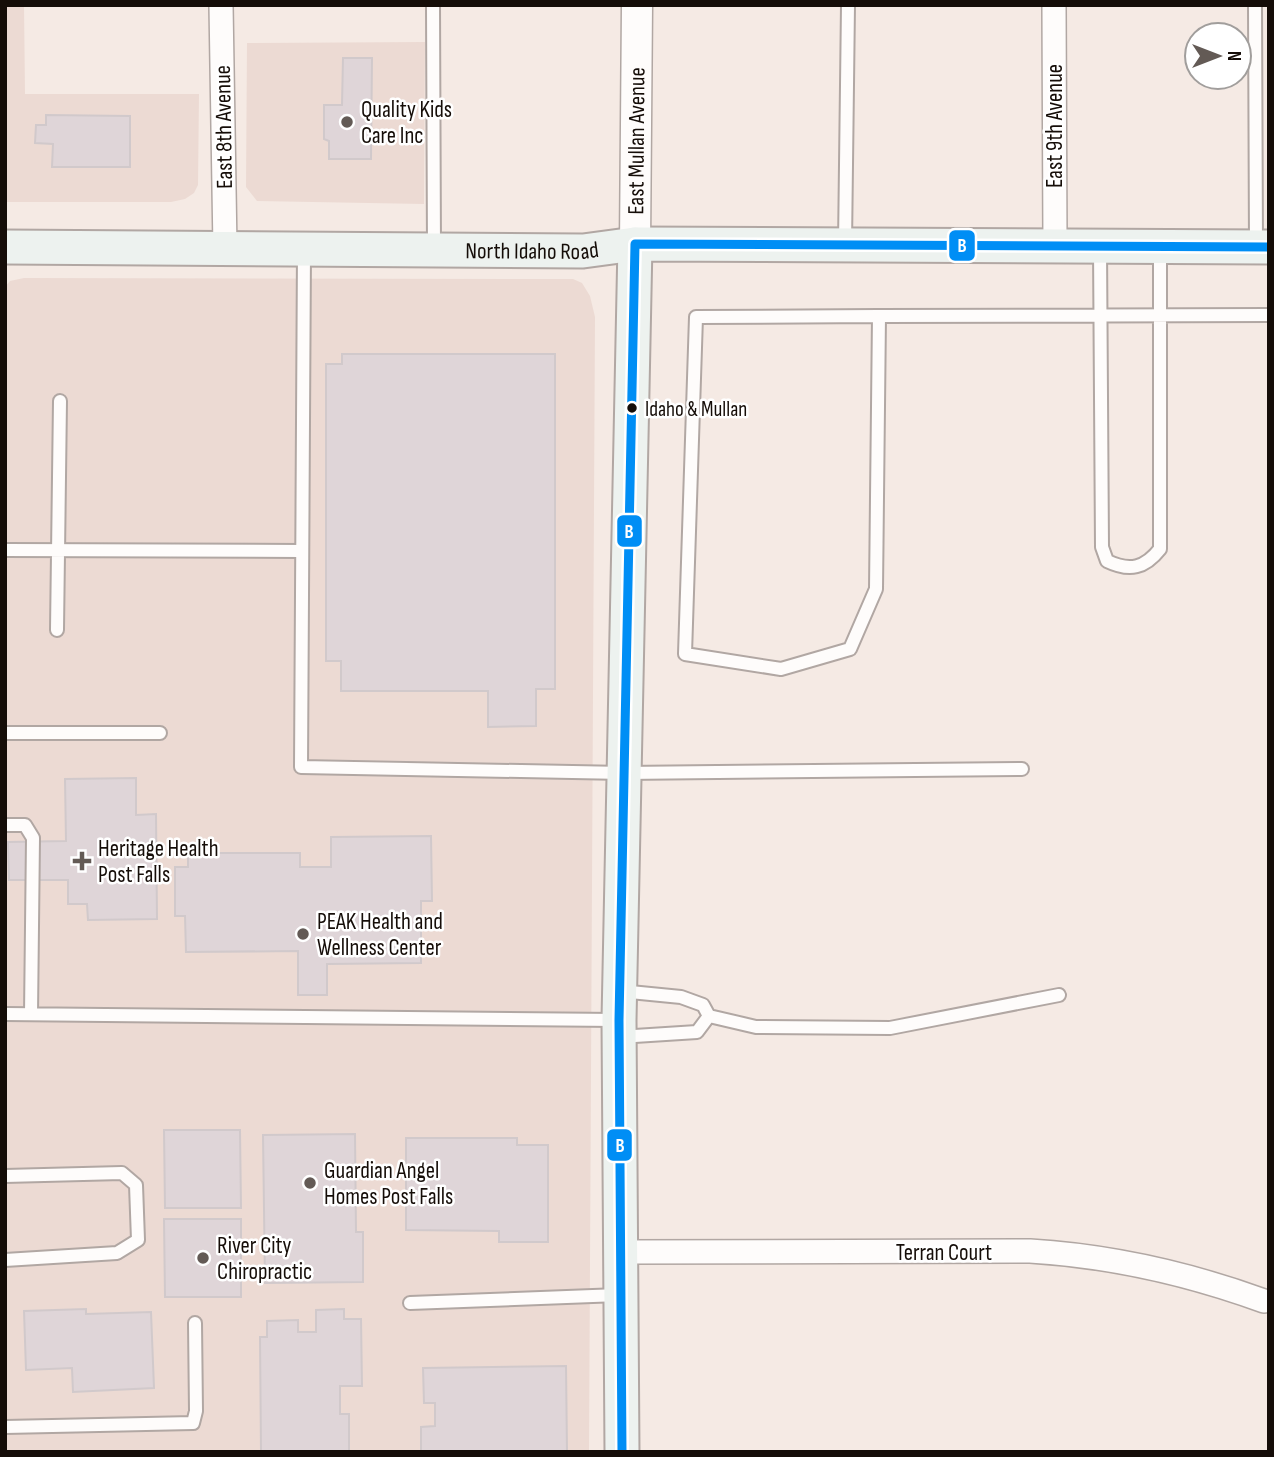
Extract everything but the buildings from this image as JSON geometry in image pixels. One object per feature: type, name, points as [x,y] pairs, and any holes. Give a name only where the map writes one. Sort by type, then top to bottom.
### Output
[{"type":"main road","name":"North Idaho Road","points":[[5,247],[583,251],[635,244],[1262,247]]},
{"type":"main road","name":"East Mullan Avenue","points":[[622,1452],[623,1295],[618,1252],[619,1016],[635,244]]},
{"type":"street","name":"East 8th Avenue","points":[[220,5],[225,249]]},
{"type":"street","name":"East Mullan Avenue","points":[[635,244],[637,5]]},
{"type":"street","name":"East 9th Avenue","points":[[1054,5],[1055,246]]},
{"type":"street","name":"Terran Court","points":[[618,1252],[1030,1251],[1074,1254],[1139,1264],[1200,1278],[1264,1301]]},
{"type":"lane","points":[[433,5],[434,250]]},
{"type":"lane","points":[[845,244],[848,5]]},
{"type":"lane","points":[[1255,5],[1262,247]]},
{"type":"lane","points":[[1100,246],[1102,547],[1107,561],[1132,568],[1150,563],[1160,549],[1160,248]]},
{"type":"lane","points":[[304,250],[301,767],[624,774],[1022,769]]},
{"type":"lane","points":[[879,316],[876,589],[850,649],[781,669],[685,654],[696,317],[879,316],[1100,316],[1269,315]]},
{"type":"lane","points":[[57,630],[60,401]]},
{"type":"lane","points":[[5,550],[302,551]]},
{"type":"lane","points":[[5,733],[160,733]]},
{"type":"lane","points":[[5,825],[25,825],[33,838],[31,1014]]},
{"type":"lane","points":[[619,1016],[681,997],[703,1005],[709,1016],[756,1027],[890,1028],[1059,995]]},
{"type":"lane","points":[[5,1014],[619,1016],[697,1032],[709,1016]]},
{"type":"lane","points":[[5,1176],[122,1173],[136,1185],[138,1240],[117,1253],[5,1260]]},
{"type":"lane","points":[[410,1303],[623,1295]]},
{"type":"lane","points":[[5,1427],[192,1423],[196,1411],[195,1323]]},
{"type":"shaded area","points":[[5,5],[24,5],[25,94],[199,94],[198,185],[194,193],[185,199],[171,202],[5,202]]},
{"type":"shaded area","points":[[425,42],[424,204],[257,201],[246,187],[247,43]]},
{"type":"shaded area","points":[[24,278],[573,279],[582,283],[590,296],[595,317],[589,1452],[5,1452],[5,287],[10,281]]},
{"type":"transit line","name":"B","points":[[622,1452],[619,1020],[635,244],[1269,247]]},
{"type":"place","name":"Quality Kids Care Inc","points":[[347,122]]},
{"type":"place","name":"Idaho & Mullan","points":[[632,408]]},
{"type":"place","name":"Heritage Health Post Falls","points":[[82,861]]},
{"type":"place","name":"PEAK Health and Wellness Center","points":[[303,934]]},
{"type":"place","name":"Guardian Angel Homes Post Falls","points":[[310,1183]]},
{"type":"place","name":"River City Chiropractic","points":[[203,1258]]}]
